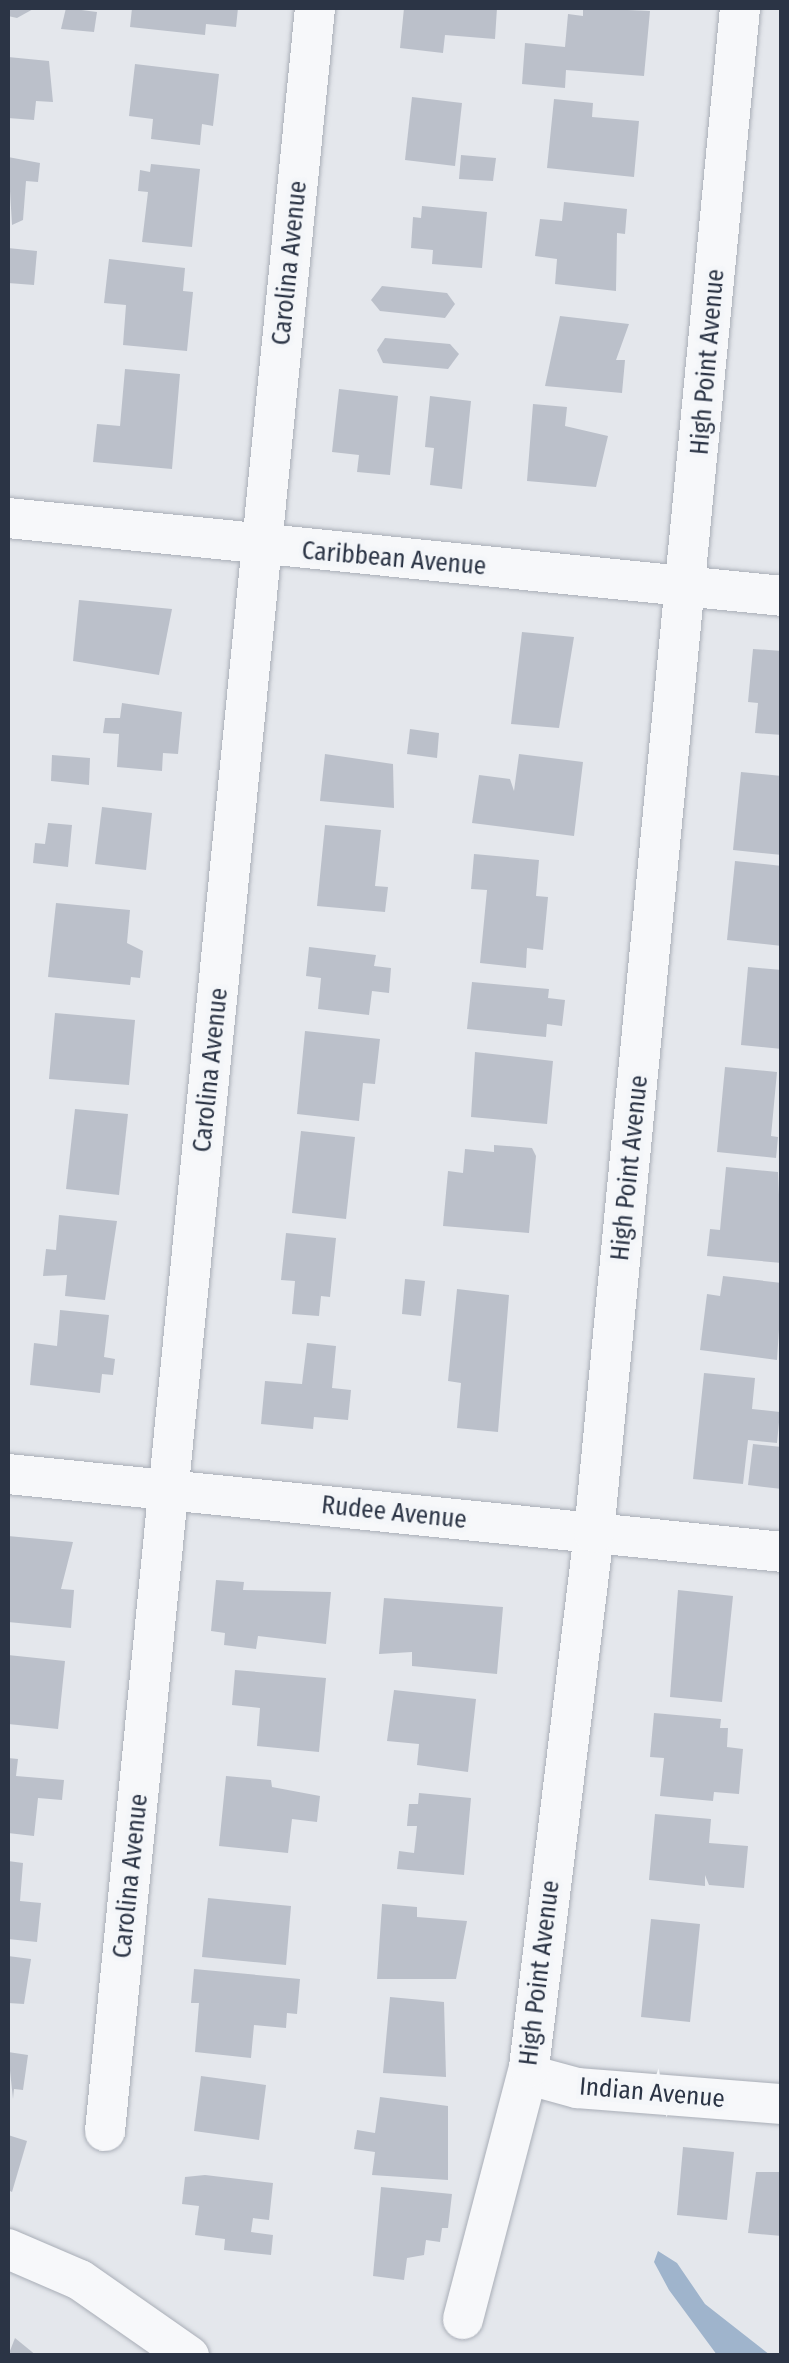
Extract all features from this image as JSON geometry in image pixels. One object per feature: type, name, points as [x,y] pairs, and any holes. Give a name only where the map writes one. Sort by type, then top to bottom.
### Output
[{"type":"street","name":"Carolina Avenue","points":[[105,2132],[315,8]]},
{"type":"street","name":"High Point Avenue","points":[[463,2319],[529,2067],[594,1533],[688,586],[740,8]]},
{"type":"street","name":"Caribbean Avenue","points":[[8,518],[262,547],[782,596]]},
{"type":"street","name":"Rudee Avenue","points":[[8,1474],[782,1552]]},
{"type":"street","name":"Indian Avenue","points":[[529,2067],[533,2076],[576,2088],[782,2104]]},
{"type":"street","points":[[8,2248],[80,2280],[189,2356]]},
{"type":"water","points":[[658,2251],[677,2263],[705,2304],[770,2355],[717,2355],[669,2290],[654,2262]]},
{"type":"building","points":[[8,8],[35,8],[17,18],[8,16]]},
{"type":"building","points":[[66,8],[97,12],[94,32],[61,29]]},
{"type":"building","points":[[132,8],[238,8],[236,27],[206,24],[205,35],[130,27]]},
{"type":"building","points":[[404,8],[497,8],[495,39],[445,35],[443,53],[400,48]]},
{"type":"building","points":[[583,8],[650,11],[644,76],[566,70],[565,88],[522,84],[525,43],[565,47],[568,14],[583,16]]},
{"type":"building","points":[[8,57],[49,61],[53,102],[36,101],[34,120],[8,118]]},
{"type":"building","points":[[135,64],[219,74],[213,126],[202,124],[200,145],[151,139],[153,119],[129,116]]},
{"type":"building","points":[[412,97],[462,103],[455,166],[405,160]]},
{"type":"building","points":[[554,99],[593,103],[592,117],[639,121],[634,177],[547,168]]},
{"type":"building","points":[[461,155],[496,158],[493,181],[459,179]]},
{"type":"building","points":[[8,157],[40,163],[38,182],[26,181],[23,220],[12,225]]},
{"type":"building","points":[[151,164],[200,169],[192,247],[142,242],[148,192],[138,191],[140,170],[150,172]]},
{"type":"building","points":[[564,202],[627,209],[625,234],[617,233],[616,291],[555,284],[557,259],[535,256],[540,219],[562,221]]},
{"type":"building","points":[[422,206],[487,212],[482,268],[432,264],[433,250],[411,248],[413,217],[421,218]]},
{"type":"building","points":[[8,248],[37,251],[34,285],[8,283]]},
{"type":"building","points":[[109,259],[185,268],[183,291],[193,292],[187,351],[123,345],[126,305],[104,303]]},
{"type":"building","points":[[382,286],[447,293],[455,304],[445,318],[380,311],[371,300]]},
{"type":"building","points":[[560,316],[629,324],[616,360],[625,360],[622,393],[545,386]]},
{"type":"building","points":[[385,338],[450,344],[459,354],[448,369],[383,363],[377,350]]},
{"type":"building","points":[[125,369],[180,374],[172,469],[93,462],[97,424],[120,426]]},
{"type":"building","points":[[339,389],[398,396],[390,475],[357,472],[359,455],[332,452]]},
{"type":"building","points":[[430,396],[471,401],[462,489],[430,485],[434,448],[425,447]]},
{"type":"building","points":[[533,404],[567,407],[565,426],[608,436],[596,487],[527,481]]},
{"type":"building","points":[[79,600],[172,609],[159,675],[73,661]]},
{"type":"building","points":[[522,632],[574,637],[559,728],[511,724]]},
{"type":"building","points":[[753,649],[782,651],[782,735],[755,733],[758,703],[748,702]]},
{"type":"building","points":[[122,703],[182,712],[178,754],[163,753],[162,771],[117,767],[119,734],[103,733],[105,718],[120,718]]},
{"type":"building","points":[[410,729],[439,733],[437,758],[407,754]]},
{"type":"building","points":[[325,754],[393,764],[394,808],[320,801]]},
{"type":"building","points":[[519,754],[583,762],[574,836],[472,823],[479,775],[510,779],[514,791]]},
{"type":"building","points":[[52,755],[90,758],[89,785],[51,781]]},
{"type":"building","points":[[741,772],[782,776],[782,855],[733,850]]},
{"type":"building","points":[[102,807],[152,813],[146,870],[95,864]]},
{"type":"building","points":[[48,823],[72,825],[68,867],[33,863],[35,843],[45,844]]},
{"type":"building","points":[[325,825],[381,830],[375,886],[388,887],[385,912],[317,906]]},
{"type":"building","points":[[474,854],[539,860],[536,896],[548,897],[543,950],[527,948],[526,968],[480,963],[487,890],[471,889]]},
{"type":"building","points":[[735,861],[782,866],[782,946],[727,940]]},
{"type":"building","points":[[56,903],[130,910],[127,943],[143,951],[140,978],[131,977],[130,985],[48,977]]},
{"type":"building","points":[[309,947],[376,955],[374,966],[391,968],[389,993],[372,991],[369,1015],[318,1009],[321,978],[306,976]]},
{"type":"building","points":[[748,967],[782,970],[782,1049],[741,1045]]},
{"type":"building","points":[[472,982],[549,989],[548,998],[565,1000],[562,1026],[547,1024],[546,1037],[467,1029]]},
{"type":"building","points":[[55,1013],[135,1020],[129,1085],[49,1079]]},
{"type":"building","points":[[305,1031],[380,1039],[375,1084],[363,1083],[359,1121],[297,1114]]},
{"type":"building","points":[[475,1052],[553,1061],[547,1124],[471,1117]]},
{"type":"building","points":[[725,1067],[777,1072],[771,1136],[778,1137],[776,1158],[717,1152]]},
{"type":"building","points":[[75,1109],[128,1114],[119,1195],[66,1189]]},
{"type":"building","points":[[301,1131],[355,1137],[346,1219],[292,1213]]},
{"type":"building","points":[[494,1145],[532,1148],[536,1156],[529,1233],[443,1226],[448,1171],[463,1173],[465,1149],[494,1152]]},
{"type":"building","points":[[726,1167],[778,1172],[782,1263],[707,1256],[710,1229],[720,1230]]},
{"type":"building","points":[[59,1215],[117,1221],[105,1300],[65,1296],[67,1275],[43,1276],[46,1249],[56,1250]]},
{"type":"building","points":[[286,1233],[336,1238],[330,1297],[321,1296],[319,1316],[292,1314],[295,1281],[281,1280]]},
{"type":"building","points":[[723,1276],[782,1283],[777,1360],[700,1350],[707,1294],[720,1296]]},
{"type":"building","points":[[405,1279],[425,1281],[421,1316],[402,1314]]},
{"type":"building","points":[[457,1289],[509,1295],[498,1432],[457,1428],[461,1383],[448,1381]]},
{"type":"building","points":[[60,1310],[109,1315],[104,1357],[115,1359],[113,1375],[102,1374],[100,1393],[30,1385],[34,1343],[57,1346]]},
{"type":"building","points":[[307,1343],[336,1346],[332,1388],[351,1390],[348,1420],[314,1417],[313,1429],[261,1424],[265,1381],[302,1384]]},
{"type":"building","points":[[704,1373],[755,1378],[752,1409],[780,1412],[777,1443],[748,1440],[743,1484],[693,1479]]},
{"type":"building","points":[[753,1444],[782,1447],[782,1489],[748,1485]]},
{"type":"building","points":[[8,1536],[73,1542],[61,1589],[74,1590],[71,1628],[8,1622]]},
{"type":"building","points":[[216,1580],[244,1582],[243,1590],[331,1592],[326,1644],[258,1636],[256,1649],[224,1645],[225,1633],[211,1631]]},
{"type":"building","points":[[678,1590],[733,1596],[722,1702],[670,1697]]},
{"type":"building","points":[[384,1598],[503,1607],[497,1674],[412,1666],[412,1652],[379,1654]]},
{"type":"building","points":[[8,1655],[65,1661],[58,1729],[8,1724]]},
{"type":"building","points":[[235,1670],[326,1678],[319,1752],[257,1746],[260,1708],[232,1705]]},
{"type":"building","points":[[394,1690],[476,1699],[468,1772],[417,1765],[419,1744],[387,1741]]},
{"type":"building","points":[[654,1713],[721,1719],[720,1728],[728,1728],[727,1747],[743,1749],[739,1794],[714,1792],[713,1801],[660,1796],[664,1758],[650,1757]]},
{"type":"building","points":[[8,1758],[18,1759],[16,1776],[64,1780],[62,1800],[38,1798],[34,1836],[8,1833]]},
{"type":"building","points":[[226,1776],[271,1780],[272,1787],[320,1796],[317,1822],[292,1819],[288,1853],[219,1846]]},
{"type":"building","points":[[419,1793],[471,1798],[464,1875],[397,1869],[399,1851],[414,1853],[417,1826],[407,1826],[409,1804],[418,1804]]},
{"type":"building","points":[[655,1814],[711,1819],[709,1843],[748,1846],[744,1888],[709,1885],[705,1875],[705,1886],[649,1880]]},
{"type":"building","points":[[8,1861],[23,1863],[20,1901],[41,1903],[37,1942],[8,1939]]},
{"type":"building","points":[[208,1898],[291,1906],[286,1965],[202,1957]]},
{"type":"building","points":[[382,1904],[417,1907],[417,1917],[467,1921],[456,1979],[377,1979]]},
{"type":"building","points":[[651,1919],[700,1924],[690,2022],[641,2017]]},
{"type":"building","points":[[8,1956],[31,1959],[24,2004],[8,2003]]},
{"type":"building","points":[[194,1969],[300,1979],[297,2014],[287,2013],[286,2028],[254,2025],[251,2058],[195,2052],[199,2003],[191,2003]]},
{"type":"building","points":[[390,1997],[444,2002],[446,2077],[383,2073]]},
{"type":"building","points":[[8,2052],[28,2055],[23,2090],[14,2089],[13,2099]]},
{"type":"building","points":[[201,2076],[266,2085],[259,2140],[194,2131]]},
{"type":"building","points":[[380,2097],[448,2106],[448,2180],[372,2175],[375,2152],[354,2149],[357,2130],[375,2133]]},
{"type":"building","points":[[8,2135],[27,2141],[12,2192],[8,2190]]},
{"type":"building","points":[[683,2147],[734,2152],[727,2220],[677,2215]]},
{"type":"building","points":[[756,2172],[782,2172],[782,2236],[748,2233]]},
{"type":"building","points":[[205,2175],[273,2183],[269,2220],[253,2218],[251,2232],[273,2235],[271,2255],[224,2250],[225,2239],[195,2235],[199,2206],[182,2204],[185,2177]]},
{"type":"building","points":[[381,2187],[452,2194],[448,2228],[442,2228],[440,2242],[426,2240],[424,2255],[407,2258],[404,2280],[373,2276]]},
{"type":"building","points":[[15,2338],[37,2356],[8,2356]]}]
